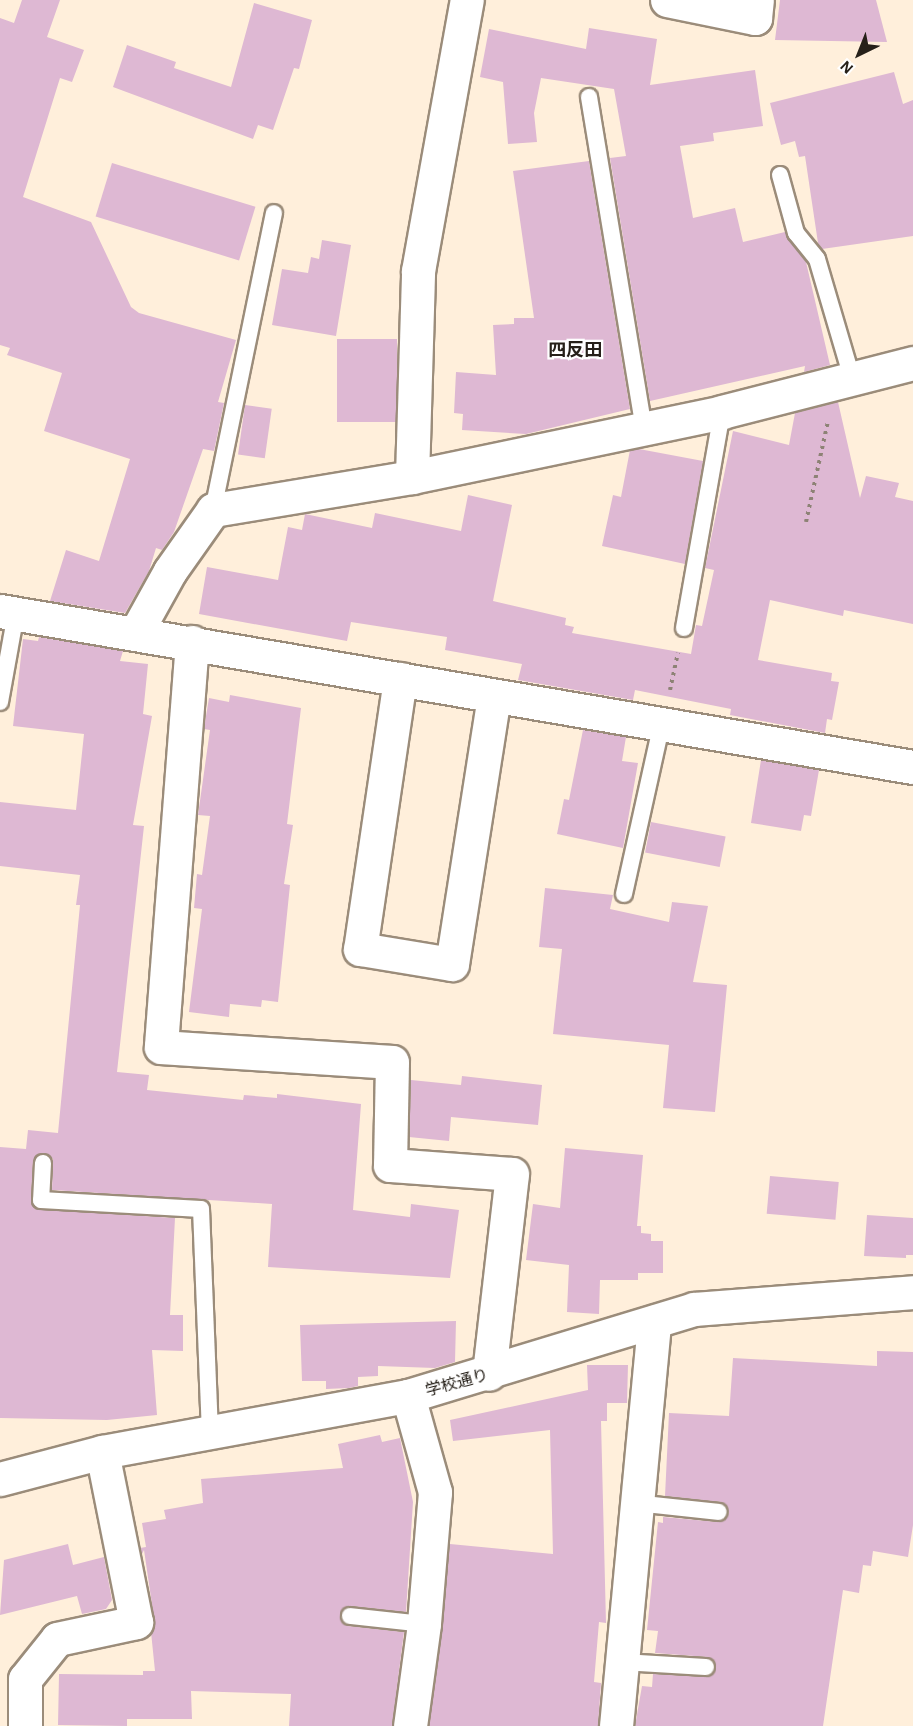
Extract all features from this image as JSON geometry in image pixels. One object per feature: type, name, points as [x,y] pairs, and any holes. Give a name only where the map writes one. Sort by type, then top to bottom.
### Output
[{"type":"street","points":[[412,477],[418,271],[468,0]]},
{"type":"street","points":[[667,0],[755,18],[757,0]]},
{"type":"street","points":[[135,634],[170,571],[213,510],[412,477],[722,412],[913,363]]},
{"type":"street","points":[[8,612],[494,696],[662,722],[913,767]]},
{"type":"street","points":[[192,642],[161,1047],[392,1062],[390,1165],[512,1174],[489,1374]]},
{"type":"street","points":[[400,679],[360,950],[452,964],[494,696]]},
{"type":"street","name":"学校通り","points":[[0,1479],[102,1452],[408,1396],[489,1374],[694,1309],[913,1292]]},
{"type":"street","points":[[616,1726],[635,1503],[654,1322]]},
{"type":"street","points":[[408,1396],[435,1492],[424,1624],[410,1726]]},
{"type":"street","points":[[25,1726],[26,1679],[57,1639],[136,1622],[102,1452]]},
{"type":"lane","points":[[589,97],[644,428]]},
{"type":"lane","points":[[780,176],[796,233],[818,258],[844,380]]},
{"type":"lane","points":[[213,510],[274,213]]},
{"type":"lane","points":[[684,628],[722,412]]},
{"type":"lane","points":[[0,702],[8,612]]},
{"type":"lane","points":[[624,894],[662,722]]},
{"type":"lane","points":[[44,1164],[41,1200],[201,1209],[210,1431]]},
{"type":"lane","points":[[635,1503],[719,1512]]},
{"type":"lane","points":[[350,1616],[424,1624]]},
{"type":"lane","points":[[622,1662],[706,1667]]},
{"type":"path","points":[[806,522],[844,380]]},
{"type":"path","points":[[662,722],[684,628]]},
{"type":"building","points":[[22,0],[60,0],[47,37],[84,50],[72,82],[60,78],[23,197],[91,222],[131,307],[139,313],[236,340],[218,402],[224,403],[214,451],[203,449],[174,532],[162,550],[156,548],[149,571],[125,613],[50,601],[66,550],[99,561],[130,459],[44,431],[62,373],[7,355],[10,348],[0,345],[0,18],[14,23]]},
{"type":"building","points":[[780,0],[876,0],[887,42],[775,40]]},
{"type":"building","points":[[254,3],[312,20],[299,69],[294,68],[273,130],[258,125],[253,139],[113,87],[127,45],[176,62],[174,68],[231,87]]},
{"type":"building","points":[[589,28],[657,39],[650,85],[755,70],[763,126],[713,133],[714,141],[680,146],[693,218],[735,208],[743,242],[785,232],[806,262],[830,365],[804,372],[805,366],[650,401],[610,158],[626,156],[614,89],[541,78],[534,113],[537,142],[508,144],[503,82],[480,77],[489,29],[586,49]]},
{"type":"building","points":[[894,72],[903,104],[913,100],[913,236],[822,249],[818,243],[805,156],[799,157],[795,141],[781,145],[770,103]]},
{"type":"building","points":[[589,161],[630,409],[526,434],[462,430],[463,414],[454,413],[456,372],[496,375],[493,325],[514,324],[514,318],[534,318],[513,171]]},
{"type":"building","points":[[112,163],[255,207],[239,260],[96,217]]},
{"type":"building","points":[[322,240],[351,245],[336,336],[272,325],[282,269],[308,273],[311,257],[319,259]]},
{"type":"building","points":[[337,339],[397,339],[397,422],[337,422]]},
{"type":"building","points":[[838,402],[860,498],[866,476],[899,483],[895,497],[913,501],[913,624],[844,610],[843,616],[770,600],[758,660],[832,673],[831,681],[839,682],[832,720],[827,719],[825,733],[730,715],[731,709],[635,690],[633,700],[518,680],[522,664],[445,650],[447,637],[351,622],[347,641],[199,614],[207,567],[278,580],[288,527],[302,530],[305,514],[372,528],[375,513],[461,531],[468,495],[512,505],[493,601],[566,618],[565,625],[574,627],[572,633],[691,654],[696,625],[702,626],[714,570],[705,568],[733,431],[789,445],[795,413]]},
{"type":"building","points":[[245,405],[272,409],[265,458],[238,455]]},
{"type":"building","points":[[639,449],[703,461],[685,564],[602,546],[613,495],[621,497],[630,450]]},
{"type":"building","points":[[39,637],[123,651],[120,661],[148,664],[143,714],[152,716],[133,825],[144,826],[117,1072],[149,1075],[147,1090],[243,1100],[244,1095],[277,1098],[277,1094],[361,1104],[353,1210],[410,1217],[411,1204],[459,1210],[450,1278],[268,1267],[272,1204],[52,1190],[53,1159],[48,1154],[38,1154],[33,1162],[31,1199],[36,1209],[175,1218],[170,1315],[183,1315],[183,1351],[152,1350],[157,1415],[107,1420],[0,1418],[0,1147],[26,1149],[28,1130],[58,1133],[80,905],[76,905],[80,875],[0,866],[0,802],[76,810],[84,734],[13,726],[23,639],[38,641]]},
{"type":"building","points":[[230,695],[301,708],[287,824],[293,825],[284,884],[290,885],[278,1002],[262,1000],[261,1007],[230,1004],[229,1017],[189,1012],[202,909],[194,908],[197,874],[202,875],[210,816],[198,815],[210,730],[204,729],[209,698],[229,702]]},
{"type":"building","points":[[583,730],[626,737],[622,761],[638,763],[623,848],[557,834],[564,799],[569,800]]},
{"type":"building","points":[[761,760],[819,770],[811,816],[804,815],[801,831],[751,823]]},
{"type":"building","points":[[651,822],[726,837],[720,867],[645,852]]},
{"type":"building","points":[[545,888],[613,895],[610,909],[669,922],[672,902],[708,906],[693,982],[727,985],[715,1112],[663,1108],[669,1045],[553,1034],[562,949],[539,947]]},
{"type":"building","points":[[462,1076],[542,1085],[538,1125],[451,1117],[449,1141],[409,1137],[411,1080],[461,1085]]},
{"type":"building","points":[[565,1148],[643,1155],[637,1226],[641,1226],[641,1233],[651,1234],[651,1241],[663,1241],[663,1273],[638,1273],[638,1280],[600,1280],[599,1314],[567,1312],[569,1265],[526,1260],[533,1204],[560,1208]]},
{"type":"building","points":[[770,1176],[839,1182],[835,1220],[767,1214]]},
{"type":"building","points":[[867,1215],[913,1218],[913,1255],[906,1255],[906,1258],[864,1256]]},
{"type":"building","points":[[456,1321],[455,1362],[435,1368],[378,1366],[378,1376],[358,1377],[358,1386],[349,1388],[326,1389],[326,1381],[302,1381],[300,1325]]},
{"type":"building","points":[[877,1351],[913,1352],[913,1525],[908,1557],[873,1551],[871,1566],[863,1565],[859,1593],[843,1590],[823,1726],[635,1726],[642,1686],[652,1687],[653,1674],[706,1677],[716,1668],[707,1657],[655,1653],[658,1631],[647,1630],[658,1522],[663,1523],[663,1517],[718,1522],[729,1513],[721,1502],[665,1496],[669,1413],[729,1416],[733,1358],[877,1366]]},
{"type":"building","points":[[587,1365],[628,1365],[627,1403],[607,1403],[607,1421],[601,1421],[606,1623],[599,1622],[594,1682],[601,1683],[598,1726],[429,1726],[450,1544],[553,1554],[550,1430],[453,1441],[450,1420],[588,1390]]},
{"type":"building","points":[[380,1435],[382,1442],[400,1438],[413,1502],[406,1612],[351,1606],[340,1615],[348,1626],[404,1632],[392,1726],[289,1726],[291,1694],[191,1691],[192,1719],[127,1719],[127,1726],[58,1725],[59,1674],[143,1675],[143,1671],[155,1671],[151,1632],[154,1618],[144,1550],[142,1554],[140,1548],[146,1547],[142,1523],[166,1519],[164,1510],[203,1503],[201,1479],[343,1468],[338,1444]]},
{"type":"building","points":[[68,1544],[73,1565],[104,1557],[112,1600],[106,1609],[82,1614],[77,1596],[0,1615],[4,1560]]},
{"type":"district","name":"四反田","points":[[575,351]]}]
